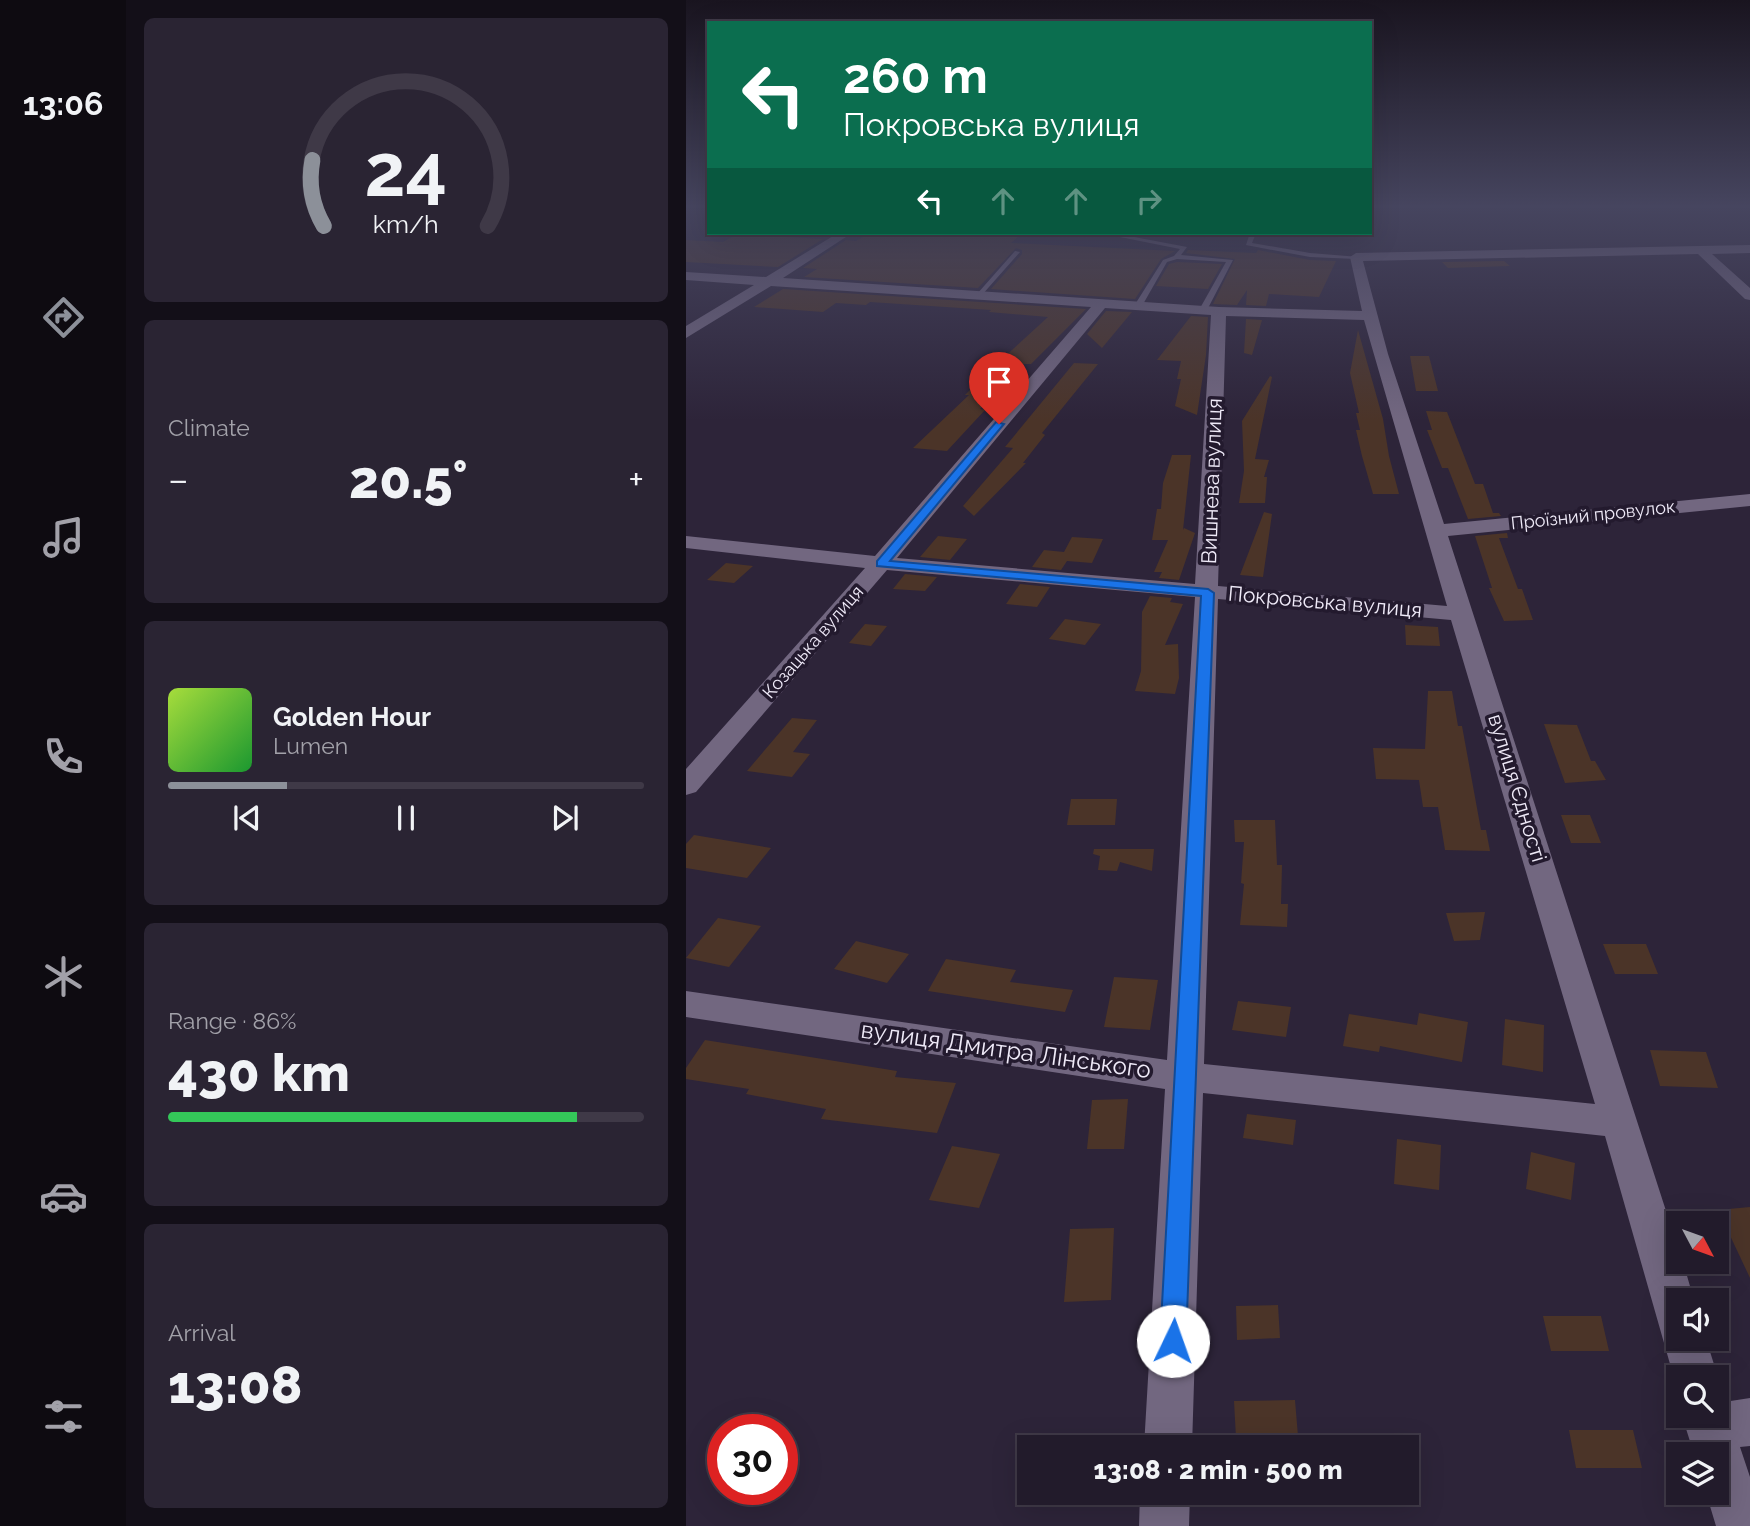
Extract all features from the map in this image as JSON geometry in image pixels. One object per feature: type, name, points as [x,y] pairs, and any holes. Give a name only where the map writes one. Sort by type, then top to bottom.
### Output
[{"type":"street","points":[[738,279],[1211,311],[1372,316]]},
{"type":"street","points":[[686,333],[770,279]]},
{"type":"street","name":"вулиця Єдності","points":[[1362,279],[1380,354],[1620,1122],[1669,1288]]},
{"type":"street","points":[[1732,279],[1750,296]]},
{"type":"street","name":"Козацька вулиця","points":[[686,786],[881,564],[1101,304]]},
{"type":"street","name":"Вишнева вулиця","points":[[1169,1435],[1208,593],[1211,311]]},
{"type":"street","name":"Проїзний провулок","points":[[1437,531],[1750,500]]},
{"type":"street","name":"Покровська вулиця","points":[[686,542],[881,564],[1463,614]]},
{"type":"street","name":"вулиця Дмитра Лінського","points":[[686,1004],[1186,1076],[1620,1122]]},
{"type":"street","points":[[1723,1428],[1741,1526]]},
{"type":"street","points":[[1164,1526],[1165,1505]]},
{"type":"lane","points":[[979,295],[993,279]]},
{"type":"lane","points":[[1138,306],[1154,279]]},
{"type":"lane","points":[[1211,311],[1223,279]]},
{"type":"building","points":[[839,279],[986,279],[978,288]]},
{"type":"building","points":[[1000,279],[1148,279],[1135,299],[991,289]]},
{"type":"building","points":[[1160,279],[1213,279],[1208,289],[1156,286]]},
{"type":"building","points":[[1225,279],[1327,279],[1319,297],[1269,294],[1266,306],[1246,305],[1247,290],[1237,305],[1213,304]]},
{"type":"building","points":[[783,289],[1086,309],[1031,364],[1024,364],[980,409],[985,410],[947,451],[913,448],[969,395],[965,395],[989,371],[1048,317],[989,312],[991,310],[870,302],[866,305],[836,303],[823,312],[754,307]]},
{"type":"building","points":[[1106,311],[1132,312],[1102,348],[1087,334]]},
{"type":"building","points":[[1191,316],[1208,317],[1206,355],[1197,415],[1175,406],[1181,379],[1177,379],[1181,361],[1157,360]]},
{"type":"building","points":[[1246,319],[1262,320],[1252,355],[1244,353]]},
{"type":"building","points":[[1358,330],[1383,419],[1399,494],[1373,494],[1362,456],[1356,430],[1360,430],[1356,413],[1359,413],[1350,373]]},
{"type":"building","points":[[1410,356],[1429,356],[1438,391],[1416,391]]},
{"type":"building","points":[[1074,363],[1098,364],[1042,433],[1045,435],[1023,463],[1026,463],[974,516],[963,506],[1013,448],[1005,447]]},
{"type":"building","points":[[1270,376],[1272,377],[1255,459],[1269,460],[1264,477],[1267,477],[1265,503],[1239,503],[1244,471],[1242,421]]},
{"type":"building","points":[[1426,411],[1447,412],[1475,484],[1483,484],[1493,513],[1499,513],[1501,516],[1468,519],[1448,468],[1442,468],[1427,430],[1432,430]]},
{"type":"building","points":[[1172,455],[1191,455],[1183,530],[1184,528],[1195,533],[1179,580],[1159,578],[1162,572],[1154,572],[1168,540],[1152,540],[1157,509],[1161,509],[1163,483]]},
{"type":"building","points":[[1264,512],[1272,514],[1263,577],[1240,575]]},
{"type":"building","points":[[1507,533],[1508,538],[1499,538],[1533,620],[1504,621],[1489,588],[1492,588],[1475,536]]},
{"type":"building","points":[[938,536],[967,539],[950,560],[920,557]]},
{"type":"building","points":[[1072,537],[1103,539],[1092,563],[1067,561],[1061,570],[1032,567],[1044,550],[1064,552]]},
{"type":"building","points":[[726,563],[753,566],[734,583],[707,580]]},
{"type":"building","points":[[905,574],[937,577],[925,591],[893,589]]},
{"type":"building","points":[[1020,584],[1050,587],[1037,607],[1006,604]]},
{"type":"building","points":[[1150,596],[1172,598],[1170,602],[1183,604],[1165,645],[1178,644],[1179,678],[1175,694],[1135,691],[1141,671],[1142,612]]},
{"type":"building","points":[[1065,619],[1101,624],[1085,645],[1049,639]]},
{"type":"building","points":[[865,624],[887,626],[871,646],[849,643]]},
{"type":"building","points":[[1405,625],[1438,627],[1440,646],[1406,645]]},
{"type":"building","points":[[1428,691],[1452,691],[1458,726],[1462,726],[1481,830],[1486,830],[1490,851],[1445,850],[1438,807],[1423,807],[1419,780],[1376,779],[1373,748],[1425,749]]},
{"type":"building","points":[[792,718],[817,720],[793,752],[810,754],[792,777],[747,771]]},
{"type":"building","points":[[1544,724],[1577,725],[1591,761],[1595,761],[1606,780],[1565,783]]},
{"type":"building","points":[[1071,799],[1117,799],[1115,825],[1067,825]]},
{"type":"building","points":[[1561,815],[1590,815],[1601,843],[1571,843]]},
{"type":"building","points":[[1234,820],[1275,820],[1277,865],[1282,865],[1281,904],[1288,904],[1287,927],[1240,925],[1244,842],[1235,842]]},
{"type":"building","points":[[694,835],[771,848],[747,878],[686,868],[686,844]]},
{"type":"building","points":[[1094,849],[1154,849],[1152,871],[1120,862],[1117,871],[1098,870],[1100,856],[1093,854]]},
{"type":"building","points":[[1485,912],[1480,940],[1454,941],[1446,913]]},
{"type":"building","points":[[718,918],[761,926],[729,967],[686,958]]},
{"type":"building","points":[[856,941],[909,954],[887,983],[834,969]]},
{"type":"building","points":[[1603,944],[1646,944],[1658,974],[1615,974]]},
{"type":"building","points":[[946,959],[1016,970],[1010,982],[1073,990],[1065,1012],[928,991]]},
{"type":"building","points":[[1114,977],[1158,980],[1150,1030],[1104,1027]]},
{"type":"building","points":[[1238,1001],[1291,1007],[1286,1037],[1232,1030]]},
{"type":"building","points":[[1419,1013],[1468,1022],[1462,1062],[1380,1046],[1379,1052],[1343,1046],[1349,1014],[1417,1025]]},
{"type":"building","points":[[1505,1019],[1544,1025],[1543,1072],[1502,1065]]},
{"type":"building","points":[[705,1040],[897,1071],[895,1077],[956,1083],[937,1133],[821,1119],[826,1109],[746,1094],[749,1089],[686,1079],[686,1068]]},
{"type":"building","points":[[1650,1050],[1706,1052],[1718,1088],[1660,1086]]},
{"type":"building","points":[[1128,1099],[1124,1149],[1087,1149],[1092,1100]]},
{"type":"building","points":[[1247,1114],[1296,1120],[1293,1145],[1243,1138]]},
{"type":"building","points":[[1397,1139],[1441,1145],[1439,1190],[1394,1184]]},
{"type":"building","points":[[952,1146],[1000,1154],[979,1208],[929,1200]]},
{"type":"building","points":[[1531,1152],[1575,1163],[1571,1200],[1526,1189]]},
{"type":"building","points":[[1750,1207],[1750,1278],[1729,1233],[1729,1211],[1718,1210]]},
{"type":"building","points":[[1114,1228],[1111,1300],[1064,1302],[1070,1229]]},
{"type":"building","points":[[1278,1305],[1280,1338],[1237,1340],[1236,1306]]},
{"type":"building","points":[[1543,1316],[1601,1316],[1609,1351],[1551,1351]]},
{"type":"building","points":[[1295,1400],[1298,1435],[1236,1435],[1234,1401]]},
{"type":"building","points":[[1569,1430],[1633,1430],[1642,1468],[1576,1468]]},
{"type":"route","points":[[999,424],[881,564],[1208,593],[1173,1341]]}]
